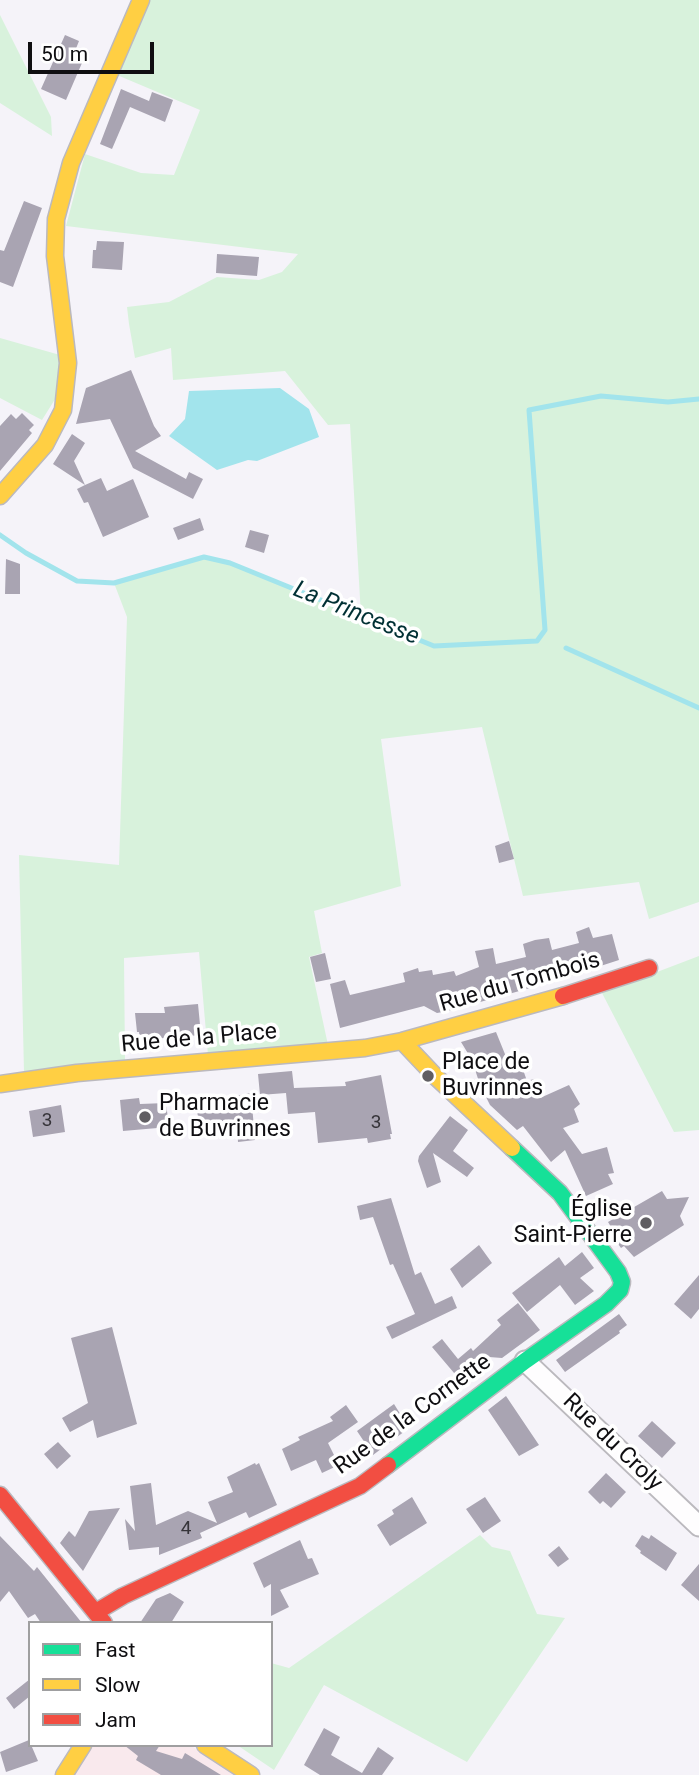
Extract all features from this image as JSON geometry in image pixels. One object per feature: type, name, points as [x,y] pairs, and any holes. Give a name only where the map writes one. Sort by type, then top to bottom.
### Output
[{"type":"street","points":[[0,496],[46,445],[63,410],[68,363],[55,256],[56,219],[71,163],[141,0]]},
{"type":"street","name":"Rue du Tombois","points":[[402,1041],[553,999],[649,968]]},
{"type":"street","name":"Rue de la Place","points":[[0,1084],[77,1073],[365,1048],[402,1041]]},
{"type":"street","name":"Rue de la Cornette","points":[[100,1617],[135,1590],[360,1486],[617,1295],[622,1282],[618,1272],[560,1193],[436,1077],[402,1041]]},
{"type":"street","name":"Rue du Croly","points":[[525,1361],[699,1526]]},
{"type":"street","points":[[0,1495],[100,1617]]},
{"type":"street","points":[[64,1775],[82,1747]]},
{"type":"street","points":[[208,1747],[251,1775]]},
{"type":"shaded area","points":[[85,1747],[193,1747],[234,1775],[68,1775]]},
{"type":"green space","points":[[149,0],[699,0],[699,902],[649,919],[639,882],[523,896],[482,727],[381,739],[401,886],[314,911],[322,953],[309,957],[328,1045],[208,1055],[199,952],[124,958],[125,1061],[24,1072],[19,855],[119,865],[127,617],[114,583],[204,557],[230,563],[361,616],[350,424],[328,425],[285,371],[173,380],[171,348],[135,358],[129,324],[127,307],[169,302],[217,277],[259,280],[282,272],[298,254],[66,226],[85,154],[141,173],[174,175],[200,110],[117,75]]},
{"type":"green space","points":[[0,15],[51,117],[52,136],[0,103]]},
{"type":"green space","points":[[0,338],[60,355],[57,396],[42,420],[0,398]]},
{"type":"green space","points":[[699,956],[699,1130],[674,1132],[602,993]]},
{"type":"green space","points":[[480,1535],[492,1547],[510,1551],[537,1614],[565,1618],[467,1762],[324,1685],[274,1770],[240,1747],[273,1747],[273,1664],[289,1668]]},
{"type":"water","points":[[280,388],[309,409],[319,437],[257,461],[248,460],[217,470],[169,436],[185,419],[189,391]]},
{"type":"building","points":[[65,35],[79,41],[75,51],[85,56],[66,100],[41,89]]},
{"type":"building","points":[[121,89],[149,101],[152,92],[173,100],[165,122],[130,107],[112,149],[100,144]]},
{"type":"building","points":[[24,201],[42,208],[13,287],[0,282],[0,250],[4,251]]},
{"type":"building","points":[[97,241],[124,242],[122,270],[92,268],[93,250],[96,250]]},
{"type":"building","points":[[217,254],[259,257],[257,276],[216,273]]},
{"type":"building","points":[[131,370],[154,426],[161,436],[135,451],[186,479],[189,472],[203,479],[193,499],[133,468],[110,419],[76,424],[86,388]]},
{"type":"building","points":[[22,413],[34,425],[29,430],[32,433],[0,471],[0,426],[11,414],[16,419]]},
{"type":"building","points":[[72,434],[85,443],[74,461],[85,485],[53,464]]},
{"type":"building","points":[[101,478],[107,491],[133,479],[149,517],[103,537],[88,502],[84,503],[77,489]]},
{"type":"building","points":[[200,518],[204,530],[178,540],[173,528]]},
{"type":"building","points":[[250,530],[269,535],[264,553],[245,547]]},
{"type":"building","points":[[6,559],[20,564],[20,594],[5,594]]},
{"type":"building","points":[[509,841],[514,859],[499,863],[495,846]]},
{"type":"building","points":[[589,927],[593,938],[612,934],[619,960],[448,1011],[437,1013],[424,1006],[340,1028],[330,984],[345,980],[350,995],[405,982],[403,973],[418,968],[419,972],[432,970],[433,975],[454,971],[456,976],[479,967],[475,951],[493,948],[496,964],[526,957],[523,944],[535,940],[549,938],[552,950],[579,943],[576,932]]},
{"type":"building","points":[[325,953],[331,979],[316,982],[310,957]]},
{"type":"building","points":[[198,1004],[201,1035],[140,1040],[135,1013],[165,1013],[164,1007]]},
{"type":"building","points":[[496,1032],[509,1064],[520,1061],[527,1081],[534,1079],[540,1098],[569,1085],[580,1104],[574,1109],[579,1122],[563,1128],[582,1154],[607,1147],[614,1173],[608,1174],[613,1184],[586,1196],[565,1150],[551,1162],[523,1126],[517,1130],[490,1105],[472,1060],[461,1042]]},
{"type":"building","points":[[292,1071],[294,1088],[346,1086],[345,1082],[381,1075],[391,1139],[368,1143],[367,1138],[318,1143],[315,1112],[288,1114],[286,1093],[260,1095],[258,1074]]},
{"type":"building","points":[[251,1093],[255,1140],[238,1142],[237,1126],[201,1134],[197,1111],[200,1110],[199,1103]]},
{"type":"building","points":[[139,1098],[140,1104],[166,1103],[169,1127],[123,1131],[120,1100]]},
{"type":"building","points":[[61,1105],[65,1132],[33,1137],[29,1111]]},
{"type":"building","points":[[450,1116],[468,1130],[453,1151],[474,1168],[467,1177],[433,1153],[441,1182],[427,1188],[418,1161],[419,1156]]},
{"type":"building","name":"Église Saint-Pierre","points":[[662,1191],[667,1199],[689,1197],[680,1216],[684,1225],[634,1257],[624,1246],[621,1248],[613,1237],[616,1235],[608,1222]]},
{"type":"building","points":[[391,1198],[415,1275],[421,1272],[435,1304],[452,1296],[457,1308],[392,1339],[386,1327],[415,1314],[393,1264],[390,1265],[373,1217],[360,1220],[357,1206]]},
{"type":"building","points":[[479,1245],[492,1263],[462,1288],[450,1269]]},
{"type":"building","points":[[582,1252],[594,1268],[580,1278],[594,1291],[575,1305],[560,1285],[527,1312],[512,1293],[559,1257],[565,1266]]},
{"type":"building","points":[[699,1275],[699,1309],[691,1319],[674,1304]]},
{"type":"building","points":[[518,1303],[540,1330],[502,1358],[489,1357],[460,1380],[432,1347],[442,1339],[458,1359],[471,1348],[473,1351],[501,1325],[497,1320]]},
{"type":"building","points":[[619,1314],[627,1325],[620,1333],[565,1372],[556,1360]]},
{"type":"building","points":[[112,1327],[137,1424],[97,1438],[93,1420],[70,1432],[62,1418],[88,1403],[71,1338]]},
{"type":"building","points":[[506,1396],[539,1445],[519,1456],[488,1410]]},
{"type":"building","points":[[394,1404],[409,1428],[373,1455],[357,1431]]},
{"type":"building","points":[[346,1405],[358,1422],[328,1443],[339,1465],[322,1473],[316,1460],[291,1471],[282,1449],[300,1440],[298,1437],[333,1421],[330,1417]]},
{"type":"building","points":[[652,1421],[676,1443],[662,1458],[638,1436]]},
{"type":"building","points":[[58,1442],[71,1456],[57,1469],[44,1454]]},
{"type":"building","points":[[259,1463],[277,1505],[249,1518],[246,1512],[200,1533],[202,1538],[159,1555],[159,1547],[129,1550],[125,1519],[135,1531],[130,1486],[151,1483],[156,1525],[188,1511],[217,1523],[208,1502],[233,1492],[227,1477]]},
{"type":"building","points":[[606,1473],[626,1492],[611,1508],[603,1501],[600,1504],[588,1492]]},
{"type":"building","points":[[412,1497],[427,1523],[390,1546],[377,1525],[394,1514],[392,1510]]},
{"type":"building","points":[[485,1497],[501,1521],[483,1533],[466,1509]]},
{"type":"building","points":[[120,1508],[83,1571],[60,1543],[69,1531],[75,1537],[89,1511]]},
{"type":"building","points":[[642,1535],[649,1539],[651,1535],[677,1553],[666,1571],[640,1553],[635,1546]]},
{"type":"building","points":[[0,1536],[34,1571],[37,1567],[80,1621],[40,1621],[35,1614],[28,1618],[9,1591],[0,1602]]},
{"type":"building","points":[[300,1540],[308,1559],[312,1558],[319,1574],[280,1590],[289,1607],[271,1616],[271,1584],[264,1588],[253,1563]]},
{"type":"building","points":[[559,1546],[569,1559],[558,1567],[548,1555]]},
{"type":"building","points":[[699,1564],[699,1601],[681,1585]]},
{"type":"building","points":[[170,1593],[184,1602],[172,1621],[141,1621],[156,1599]]},
{"type":"building","points":[[28,1681],[28,1698],[14,1709],[6,1698]]},
{"type":"building","points":[[324,1728],[340,1737],[331,1755],[362,1773],[378,1747],[394,1758],[382,1775],[320,1775],[304,1765]]},
{"type":"building","points":[[28,1740],[28,1747],[32,1747],[38,1761],[6,1772],[0,1752]]},
{"type":"building","points":[[127,1747],[159,1747],[156,1751],[182,1759],[185,1753],[221,1775],[161,1775],[136,1760],[138,1756]]},
{"type":"waterway","name":"La Princesse","points":[[0,535],[26,553],[77,581],[114,583],[204,557],[230,563],[434,646],[537,641],[545,630],[529,410],[601,396],[668,402],[699,399]]},
{"type":"waterway","points":[[566,648],[699,708]]},
{"type":"traffic: fast","points":[[388,1465],[525,1361],[606,1304],[620,1290],[622,1282],[618,1272],[560,1193],[512,1148]]},
{"type":"traffic: slow","points":[[0,496],[45,445],[63,410],[68,363],[55,256],[56,219],[71,163],[141,0]]},
{"type":"traffic: slow","points":[[0,1084],[77,1073],[365,1048],[402,1041],[563,996]]},
{"type":"traffic: slow","points":[[402,1041],[512,1148]]},
{"type":"traffic: slow","points":[[64,1775],[82,1747]]},
{"type":"traffic: slow","points":[[208,1747],[251,1775]]},
{"type":"traffic: jam","points":[[563,996],[649,968]]},
{"type":"traffic: jam","points":[[96,1612],[123,1596],[360,1486],[388,1465]]},
{"type":"traffic: jam","points":[[0,1495],[102,1621]]},
{"type":"place","name":"Place de Buvrinnes","points":[[428,1076]]},
{"type":"place","name":"Pharmacie de Buvrinnes","points":[[145,1117]]},
{"type":"place","name":"Église Saint-Pierre","points":[[646,1223]]}]
